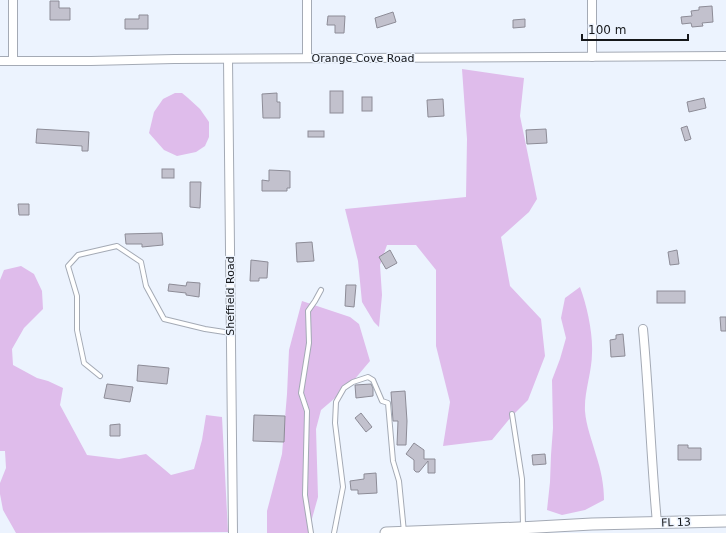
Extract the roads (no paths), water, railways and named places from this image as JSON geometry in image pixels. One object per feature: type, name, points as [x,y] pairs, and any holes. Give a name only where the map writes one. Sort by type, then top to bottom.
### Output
[{"type":"main road","name":"FL 13","points":[[386,533],[521,530],[592,524],[726,521]]},
{"type":"street","points":[[13,61],[14,0]]},
{"type":"street","points":[[307,0],[307,58]]},
{"type":"street","points":[[592,0],[592,57]]},
{"type":"street","name":"Orange Cove Road","points":[[0,61],[726,56]]},
{"type":"street","name":"Sheffield Road","points":[[228,59],[233,533]]},
{"type":"street","points":[[643,329],[648,380],[657,523]]},
{"type":"lane","points":[[100,376],[84,363],[77,330],[77,296],[68,266],[78,255],[117,246],[140,262],[146,286],[164,319],[231,333]]},
{"type":"lane","points":[[311,533],[305,495],[307,411],[301,393],[309,343],[308,311],[316,301],[321,290]]},
{"type":"lane","points":[[334,533],[343,487],[335,423],[336,402],[344,388],[353,382],[368,377],[373,380],[382,401],[388,403],[393,461],[399,480],[404,532]]},
{"type":"lane","points":[[512,414],[522,479],[521,530]]}]
